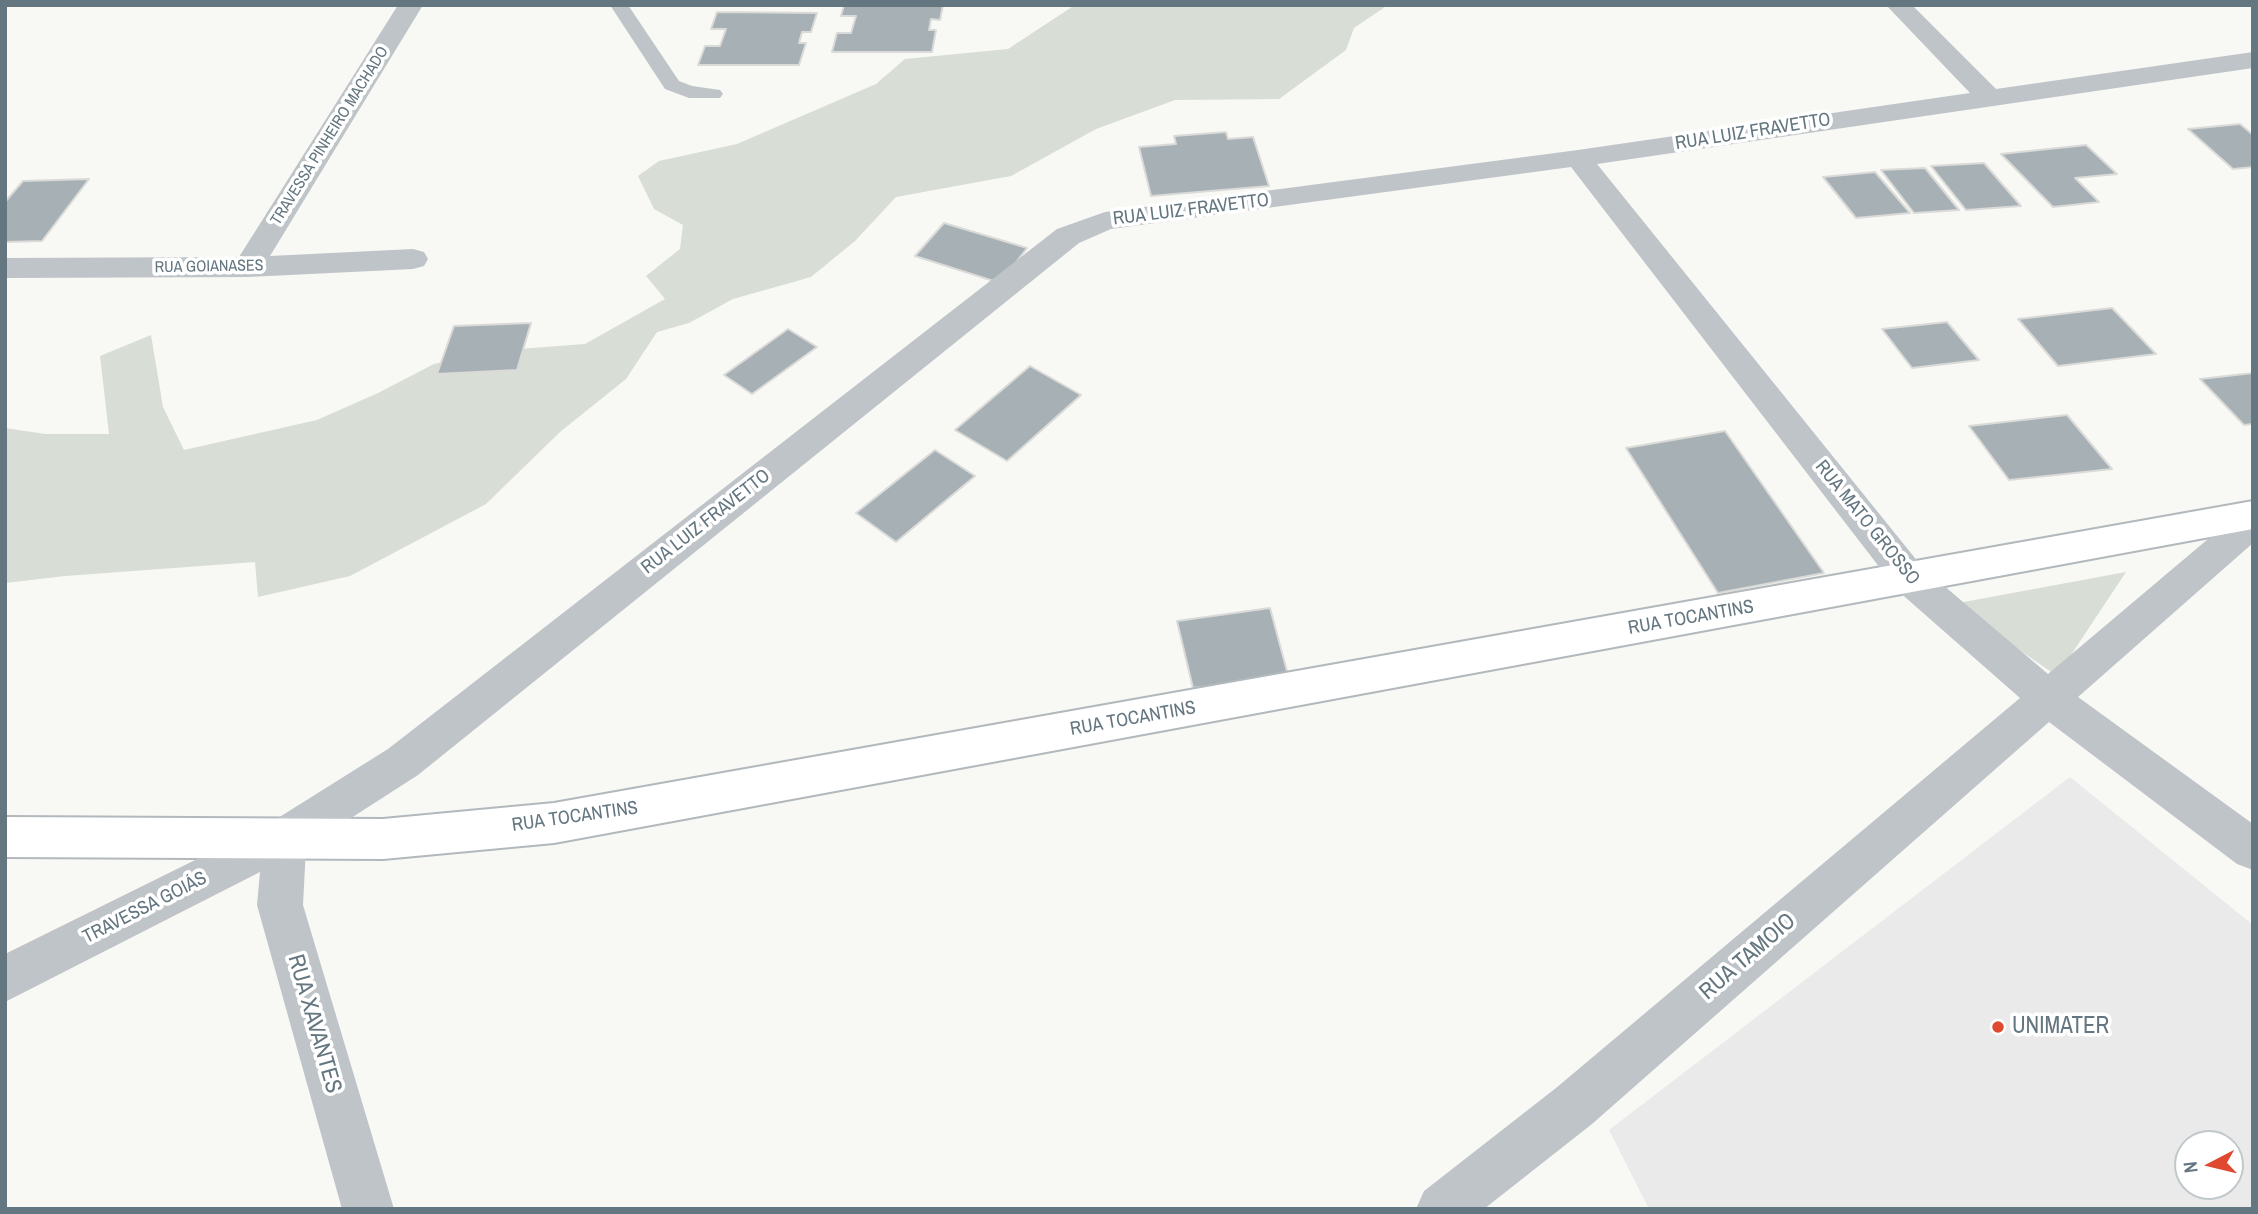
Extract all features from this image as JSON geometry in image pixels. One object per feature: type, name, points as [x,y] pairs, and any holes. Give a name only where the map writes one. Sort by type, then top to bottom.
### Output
[{"type":"main road","name":"RUA TOCANTINS","points":[[5,837],[383,839],[554,823],[2253,515]]},
{"type":"street","name":"TRAVESSA PINHEIRO MACHADO","points":[[248,267],[411,5]]},
{"type":"street","points":[[1898,5],[1991,99]]},
{"type":"street","name":"RUA LUIZ FRAVETTO","points":[[285,837],[403,762],[1068,236],[1105,221],[1578,158],[2253,60]]},
{"type":"street","name":"RUA MATO GROSSO","points":[[1578,158],[1910,579],[2049,699],[2253,850]]},
{"type":"street","name":"RUA GOIANASES","points":[[5,268],[248,267],[413,259]]},
{"type":"street","name":"RUA TAMOIO","points":[[1442,1209],[1574,1106],[2253,522]]},
{"type":"street","name":"TRAVESSA GOIÁS","points":[[5,979],[285,837]]},
{"type":"street","name":"RUA XAVANTES","points":[[285,837],[280,905],[368,1209]]},
{"type":"lane","points":[[619,5],[671,85],[689,92],[713,94]]},
{"type":"shaded area","points":[[1075,5],[1388,5],[1354,28],[1346,50],[1279,99],[1175,100],[1096,129],[1011,176],[896,197],[855,241],[811,277],[733,299],[689,323],[657,332],[626,379],[560,432],[486,504],[350,576],[258,597],[255,562],[5,583],[5,428],[45,434],[109,434],[100,356],[151,335],[163,407],[184,450],[317,420],[434,364],[492,351],[585,344],[665,299],[646,276],[680,249],[683,225],[654,209],[638,176],[659,161],[737,144],[876,84],[905,59],[1008,49]]},
{"type":"shaded area","points":[[2126,572],[2057,676],[1953,604]]},
{"type":"shaded area","name":"UNIMATER","points":[[2070,777],[2253,925],[2253,1209],[1649,1209],[1609,1130]]},
{"type":"building","points":[[844,5],[943,5],[940,20],[931,19],[929,30],[936,30],[932,52],[832,52],[837,33],[851,33],[856,16],[841,16]]},
{"type":"building","points":[[717,12],[817,13],[811,32],[802,32],[799,43],[806,43],[799,65],[698,65],[705,46],[720,46],[726,29],[711,29]]},
{"type":"building","points":[[2240,124],[2253,135],[2253,167],[2233,169],[2188,129]]},
{"type":"building","points":[[1226,132],[1228,139],[1253,137],[1269,186],[1151,196],[1139,147],[1176,144],[1174,136]]},
{"type":"building","points":[[2086,145],[2117,174],[2075,178],[2099,202],[2053,207],[2001,154]]},
{"type":"building","points":[[1984,163],[2021,206],[1966,210],[1931,166]]},
{"type":"building","points":[[1925,168],[1959,210],[1914,213],[1881,170]]},
{"type":"building","points":[[1875,172],[1910,213],[1856,218],[1823,177]]},
{"type":"building","points":[[89,179],[42,241],[5,242],[5,202],[23,181]]},
{"type":"building","points":[[944,223],[1027,248],[1000,283],[915,256]]},
{"type":"building","points":[[2112,308],[2156,354],[2058,366],[2018,319]]},
{"type":"building","points":[[1947,322],[1979,360],[1912,368],[1882,329]]},
{"type":"building","points":[[531,323],[517,370],[437,374],[454,326]]},
{"type":"building","points":[[788,329],[817,347],[752,394],[724,375]]},
{"type":"building","points":[[1030,366],[1081,395],[1007,461],[955,430]]},
{"type":"building","points":[[2253,373],[2253,424],[2244,425],[2200,379]]},
{"type":"building","points":[[2067,415],[2112,469],[2009,480],[1969,426]]},
{"type":"building","points":[[1725,431],[1824,573],[1718,593],[1626,448]]},
{"type":"building","points":[[935,450],[975,476],[896,542],[856,513]]},
{"type":"building","points":[[1270,608],[1288,675],[1193,688],[1177,621]]},
{"type":"place","name":"UNIMATER","points":[[1998,1027]]}]
